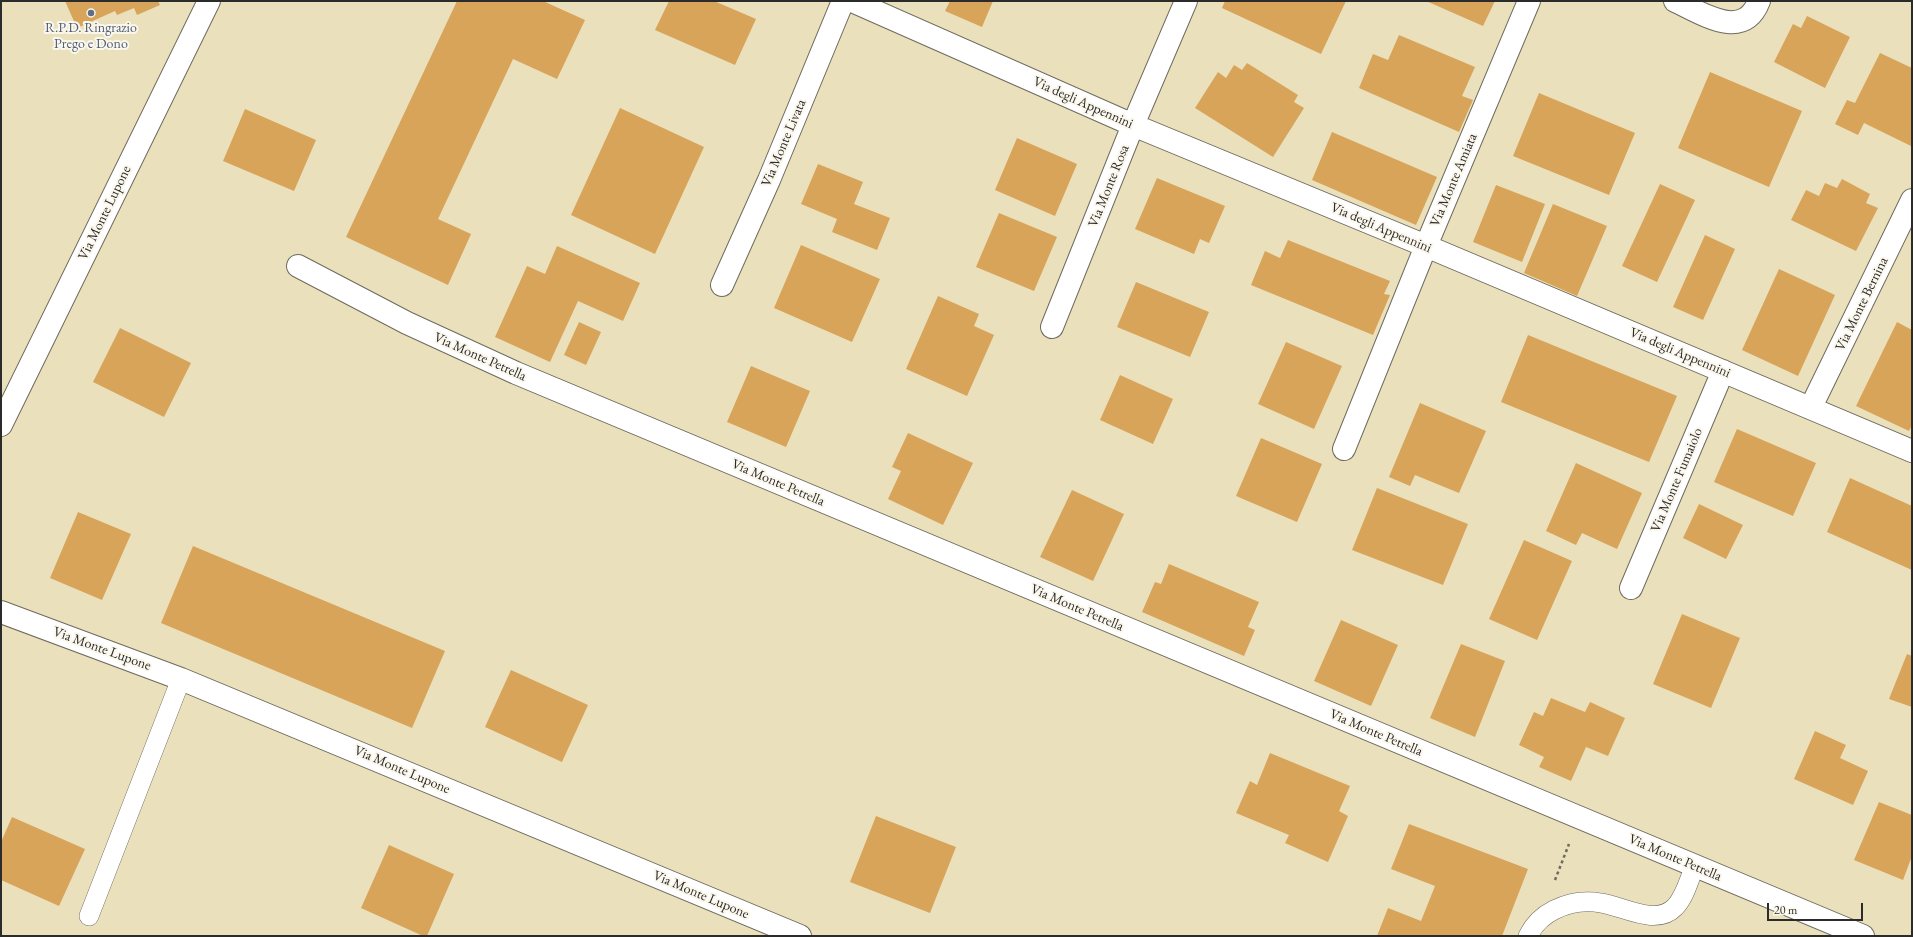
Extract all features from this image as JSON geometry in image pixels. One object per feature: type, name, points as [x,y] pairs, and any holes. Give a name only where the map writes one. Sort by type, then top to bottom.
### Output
[{"type":"street","name":"Via Monte Lupone","points":[[1,425],[209,1]]},
{"type":"street","name":"Via Monte Livata","points":[[722,284],[769,180],[843,1]]},
{"type":"street","name":"Via degli Appennini","points":[[852,1],[1133,125],[1811,407],[1912,451]]},
{"type":"street","name":"Via Monte Rosa","points":[[1052,327],[1133,125],[1186,1]]},
{"type":"street","name":"Via Monte Amiata","points":[[1344,449],[1426,246],[1529,1]]},
{"type":"street","points":[[1675,1],[1719,20],[1733,23],[1740,23],[1747,18],[1754,12],[1759,1]]},
{"type":"street","name":"Via Monte Bernina","points":[[1811,407],[1912,200]]},
{"type":"street","name":"Via Monte Petrella","points":[[298,266],[435,337],[516,373],[1863,936]]},
{"type":"street","name":"Via Monte Fumaiolo","points":[[1631,588],[1723,371]]},
{"type":"street","name":"Via Monte Lupone","points":[[1,612],[181,679],[800,936]]},
{"type":"lane","points":[[88,916],[181,679]]},
{"type":"lane","points":[[1528,936],[1539,920],[1560,907],[1572,903],[1601,903],[1642,914],[1656,915],[1666,913],[1674,908],[1682,897],[1695,866]]},
{"type":"path","points":[[1539,920],[1580,818]]},
{"type":"building","name":"R.P.D. Ringrazio Prego e Dono","points":[[65,1],[158,1],[160,5],[137,15],[134,8],[117,15],[115,11],[77,28]]},
{"type":"building","points":[[457,1],[543,1],[585,20],[557,79],[513,59],[438,219],[471,234],[448,285],[346,237]]},
{"type":"building","points":[[669,1],[714,1],[756,19],[735,65],[655,30]]},
{"type":"building","points":[[950,1],[993,1],[982,27],[945,11]]},
{"type":"building","points":[[1225,1],[1346,1],[1321,54],[1222,8]]},
{"type":"building","points":[[1426,1],[1495,1],[1483,26]]},
{"type":"building","points":[[1807,16],[1850,37],[1825,88],[1774,62],[1793,24],[1801,28]]},
{"type":"building","points":[[1399,35],[1475,67],[1462,96],[1473,100],[1459,132],[1359,88],[1373,54],[1388,60]]},
{"type":"building","points":[[1880,53],[1912,68],[1911,146],[1864,123],[1858,135],[1835,124],[1847,100],[1855,103]]},
{"type":"building","points":[[1247,63],[1298,95],[1294,102],[1304,108],[1273,157],[1195,108],[1218,72],[1226,78],[1234,65],[1242,70]]},
{"type":"building","points":[[1710,72],[1802,111],[1769,187],[1678,148]]},
{"type":"building","points":[[1539,93],[1635,133],[1609,195],[1513,156]]},
{"type":"building","points":[[620,108],[704,147],[655,254],[571,215]]},
{"type":"building","points":[[245,109],[316,140],[294,191],[223,161]]},
{"type":"building","points":[[1332,132],[1437,177],[1416,225],[1312,180]]},
{"type":"building","points":[[1017,138],[1077,164],[1055,216],[995,190]]},
{"type":"building","points":[[818,164],[863,182],[854,204],[890,218],[877,250],[832,232],[837,219],[801,204]]},
{"type":"building","points":[[1157,178],[1225,206],[1209,243],[1200,239],[1194,254],[1135,229]]},
{"type":"building","points":[[1842,179],[1870,194],[1866,203],[1878,208],[1856,251],[1791,220],[1806,190],[1819,196],[1825,183],[1837,188]]},
{"type":"building","points":[[1660,184],[1695,200],[1657,282],[1622,266]]},
{"type":"building","points":[[1496,185],[1545,204],[1522,262],[1473,242]]},
{"type":"building","points":[[1553,204],[1607,226],[1577,296],[1524,273]]},
{"type":"building","points":[[999,213],[1057,237],[1034,291],[976,267]]},
{"type":"building","points":[[1705,235],[1735,249],[1703,320],[1673,307]]},
{"type":"building","points":[[1288,240],[1390,281],[1384,294],[1390,295],[1373,335],[1251,285],[1265,251],[1280,258]]},
{"type":"building","points":[[801,245],[880,279],[852,342],[774,308]]},
{"type":"building","points":[[557,246],[640,283],[623,321],[578,301],[550,362],[495,337],[527,266],[545,274]]},
{"type":"building","points":[[1779,269],[1835,295],[1798,376],[1742,350]]},
{"type":"building","points":[[1136,282],[1209,312],[1190,357],[1117,327]]},
{"type":"building","points":[[938,296],[979,314],[974,326],[994,335],[967,396],[906,369]]},
{"type":"building","points":[[579,322],[601,332],[586,365],[564,355]]},
{"type":"building","points":[[1897,322],[1912,330],[1912,425],[1909,431],[1856,406]]},
{"type":"building","points":[[120,328],[191,363],[164,417],[93,382]]},
{"type":"building","points":[[1528,335],[1677,396],[1649,462],[1501,402]]},
{"type":"building","points":[[1286,342],[1342,366],[1314,429],[1258,404]]},
{"type":"building","points":[[751,366],[810,391],[786,447],[727,422]]},
{"type":"building","points":[[1120,375],[1173,399],[1153,444],[1100,420]]},
{"type":"building","points":[[1420,403],[1486,431],[1459,493],[1415,475],[1410,486],[1389,477]]},
{"type":"building","points":[[1737,429],[1816,463],[1793,516],[1714,482]]},
{"type":"building","points":[[908,433],[973,463],[943,525],[888,499],[901,471],[892,467]]},
{"type":"building","points":[[1261,438],[1322,464],[1297,522],[1236,496]]},
{"type":"building","points":[[1576,463],[1642,493],[1617,549],[1582,533],[1576,545],[1546,531]]},
{"type":"building","points":[[1850,478],[1912,506],[1912,570],[1827,532]]},
{"type":"building","points":[[1377,488],[1468,524],[1443,585],[1352,550]]},
{"type":"building","points":[[1072,490],[1124,514],[1093,581],[1040,557]]},
{"type":"building","points":[[1699,504],[1743,525],[1726,559],[1683,538]]},
{"type":"building","points":[[78,512],[131,534],[102,600],[50,578]]},
{"type":"building","points":[[1524,540],[1572,561],[1537,640],[1489,619]]},
{"type":"building","points":[[193,546],[445,651],[412,728],[161,623]]},
{"type":"building","points":[[1169,564],[1259,602],[1248,627],[1255,630],[1244,656],[1142,612],[1155,582],[1161,584]]},
{"type":"building","points":[[1682,614],[1740,638],[1711,708],[1653,684]]},
{"type":"building","points":[[1341,620],[1398,645],[1371,706],[1314,681]]},
{"type":"building","points":[[1461,644],[1505,661],[1475,737],[1430,718]]},
{"type":"building","points":[[1907,654],[1912,656],[1912,707],[1889,699]]},
{"type":"building","points":[[511,670],[588,705],[562,762],[485,727]]},
{"type":"building","points":[[1551,698],[1585,712],[1590,702],[1625,718],[1608,756],[1586,747],[1571,781],[1539,767],[1544,757],[1519,745],[1534,712],[1543,716]]},
{"type":"building","points":[[1815,731],[1846,745],[1840,758],[1868,771],[1853,805],[1794,779]]},
{"type":"building","points":[[1270,753],[1350,786],[1339,811],[1348,816],[1328,862],[1285,843],[1289,835],[1236,813],[1250,781],[1257,785]]},
{"type":"building","points":[[1879,802],[1912,815],[1912,856],[1903,880],[1854,860]]},
{"type":"building","points":[[876,816],[956,847],[930,913],[850,882]]},
{"type":"building","points":[[12,817],[85,849],[59,906],[1,880],[1,842]]},
{"type":"building","points":[[1409,824],[1528,869],[1502,936],[1377,936],[1388,908],[1421,921],[1435,886],[1391,869]]},
{"type":"building","points":[[389,845],[454,874],[427,936],[423,936],[361,908]]},
{"type":"place","name":"R.P.D. Ringrazio Prego e Dono","points":[[91,13]]}]
